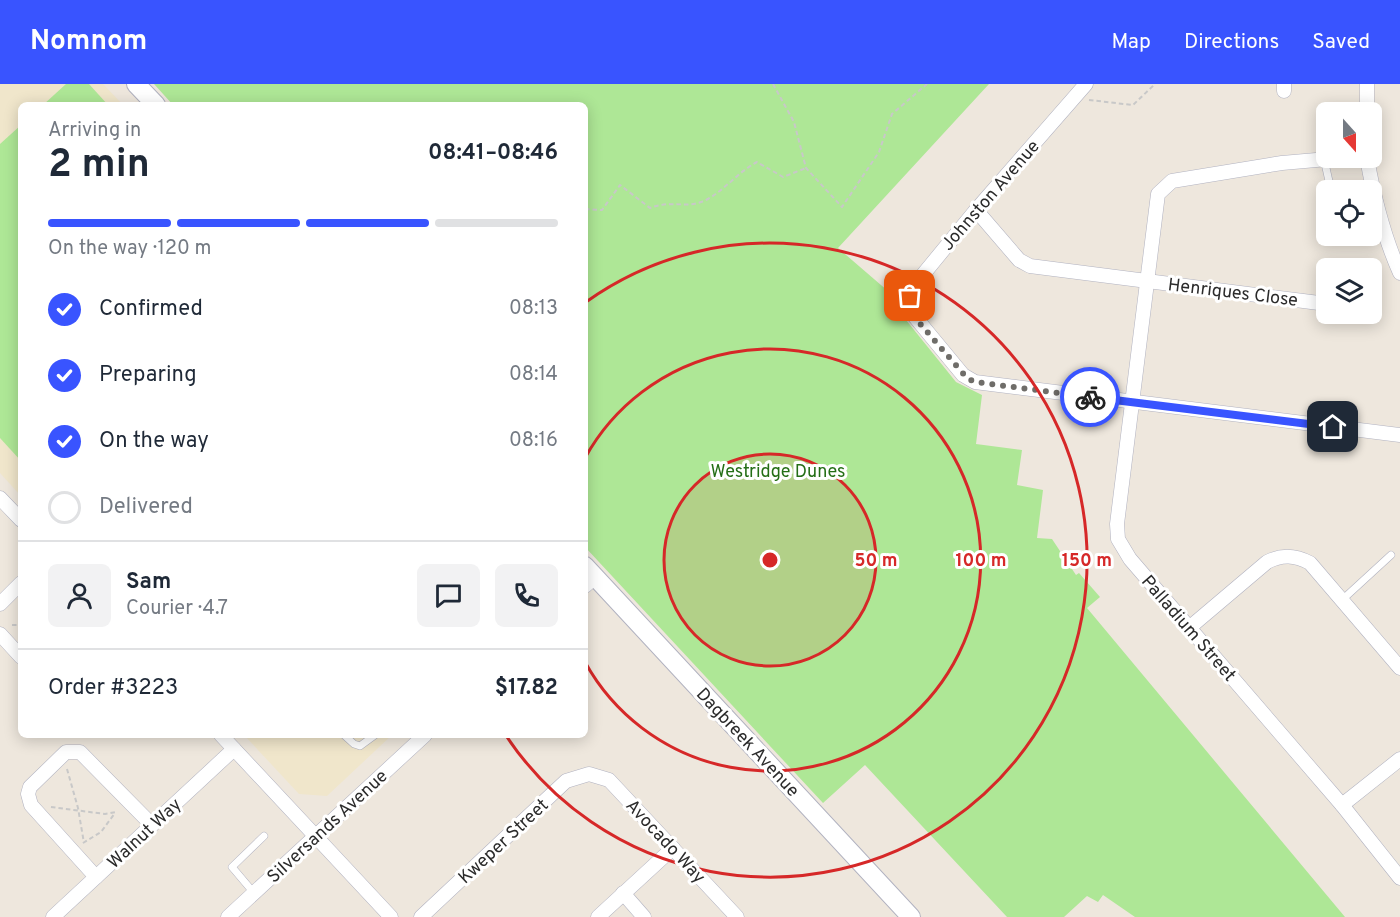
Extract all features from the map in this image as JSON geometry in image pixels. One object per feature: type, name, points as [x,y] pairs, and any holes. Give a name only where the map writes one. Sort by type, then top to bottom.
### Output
[{"type":"street","points":[[136,84],[153,102]]},
{"type":"street","name":"Johnston Avenue","points":[[1086,84],[976,210],[912,288],[910,312],[963,375],[975,382],[1400,435]]},
{"type":"street","points":[[1367,84],[1367,102]]},
{"type":"street","name":"Palladium Street","points":[[1316,160],[1183,179],[1166,184],[1156,200],[1117,524],[1118,539],[1130,559],[1342,805],[1400,878]]},
{"type":"street","points":[[1369,168],[1377,211],[1400,273]]},
{"type":"street","name":"Henriques Close","points":[[976,210],[1023,264],[1316,303]]},
{"type":"street","points":[[0,498],[18,517]]},
{"type":"street","points":[[1189,628],[1267,562],[1275,558],[1299,557],[1310,563],[1400,668]]},
{"type":"street","name":"Dagbreek Avenue","points":[[588,577],[911,917]]},
{"type":"street","points":[[0,604],[18,587]]},
{"type":"street","points":[[0,634],[18,654]]},
{"type":"street","points":[[224,738],[391,917]]},
{"type":"street","name":"Silversands Avenue","points":[[228,917],[422,738]]},
{"type":"street","name":"Walnut Way","points":[[53,917],[234,750]]},
{"type":"street","points":[[96,877],[78,847],[32,805],[28,794],[30,787],[66,752],[80,752],[152,825]]},
{"type":"street","points":[[1342,805],[1400,759]]},
{"type":"street","name":"Avocado Way","points":[[589,774],[609,780],[737,917]]},
{"type":"street","name":"Kweper Street","points":[[421,917],[566,781],[589,774]]},
{"type":"street","points":[[598,917],[673,848]]},
{"type":"street","points":[[622,893],[644,917]]},
{"type":"lane","points":[[1341,600],[1391,555]]},
{"type":"lane","points":[[347,738],[360,746],[371,738]]},
{"type":"lane","points":[[254,893],[232,867],[264,836]]},
{"type":"path","points":[[773,84],[794,122],[806,168],[842,207],[879,153],[892,114],[927,84]]},
{"type":"path","points":[[1074,98],[1133,105],[1155,84]]},
{"type":"path","points":[[588,209],[602,210],[620,185],[650,208],[664,202],[698,204],[714,196],[739,171],[758,162],[783,177],[806,168]]},
{"type":"path","points":[[66,752],[64,762],[78,808],[78,847]]},
{"type":"path","points":[[78,847],[101,832],[116,812],[128,801]]},
{"type":"path","points":[[32,805],[78,808],[105,814],[116,812]]},
{"type":"shaded area","points":[[0,84],[103,84],[120,102],[18,102],[18,493],[0,473]]},
{"type":"shaded area","points":[[247,738],[389,738],[327,796],[299,794]]},
{"type":"green space","points":[[66,84],[89,84],[105,102],[46,102]]},
{"type":"green space","name":"Westridge Dunes","points":[[154,84],[989,84],[838,248],[903,304],[902,315],[956,382],[982,395],[976,444],[1022,450],[1017,485],[1043,490],[1037,538],[1052,539],[1076,575],[1079,573],[1100,597],[1087,608],[1345,917],[1135,917],[1103,895],[1098,902],[1087,896],[1064,917],[1007,917],[865,765],[823,803],[588,550],[588,102],[170,102]]},
{"type":"green space","points":[[18,128],[18,458],[0,438],[0,144]]},
{"type":"way so far","points":[[910,296],[910,312],[967,378],[975,382],[1090,397]]},
{"type":"route","points":[[1090,397],[1333,427]]}]
